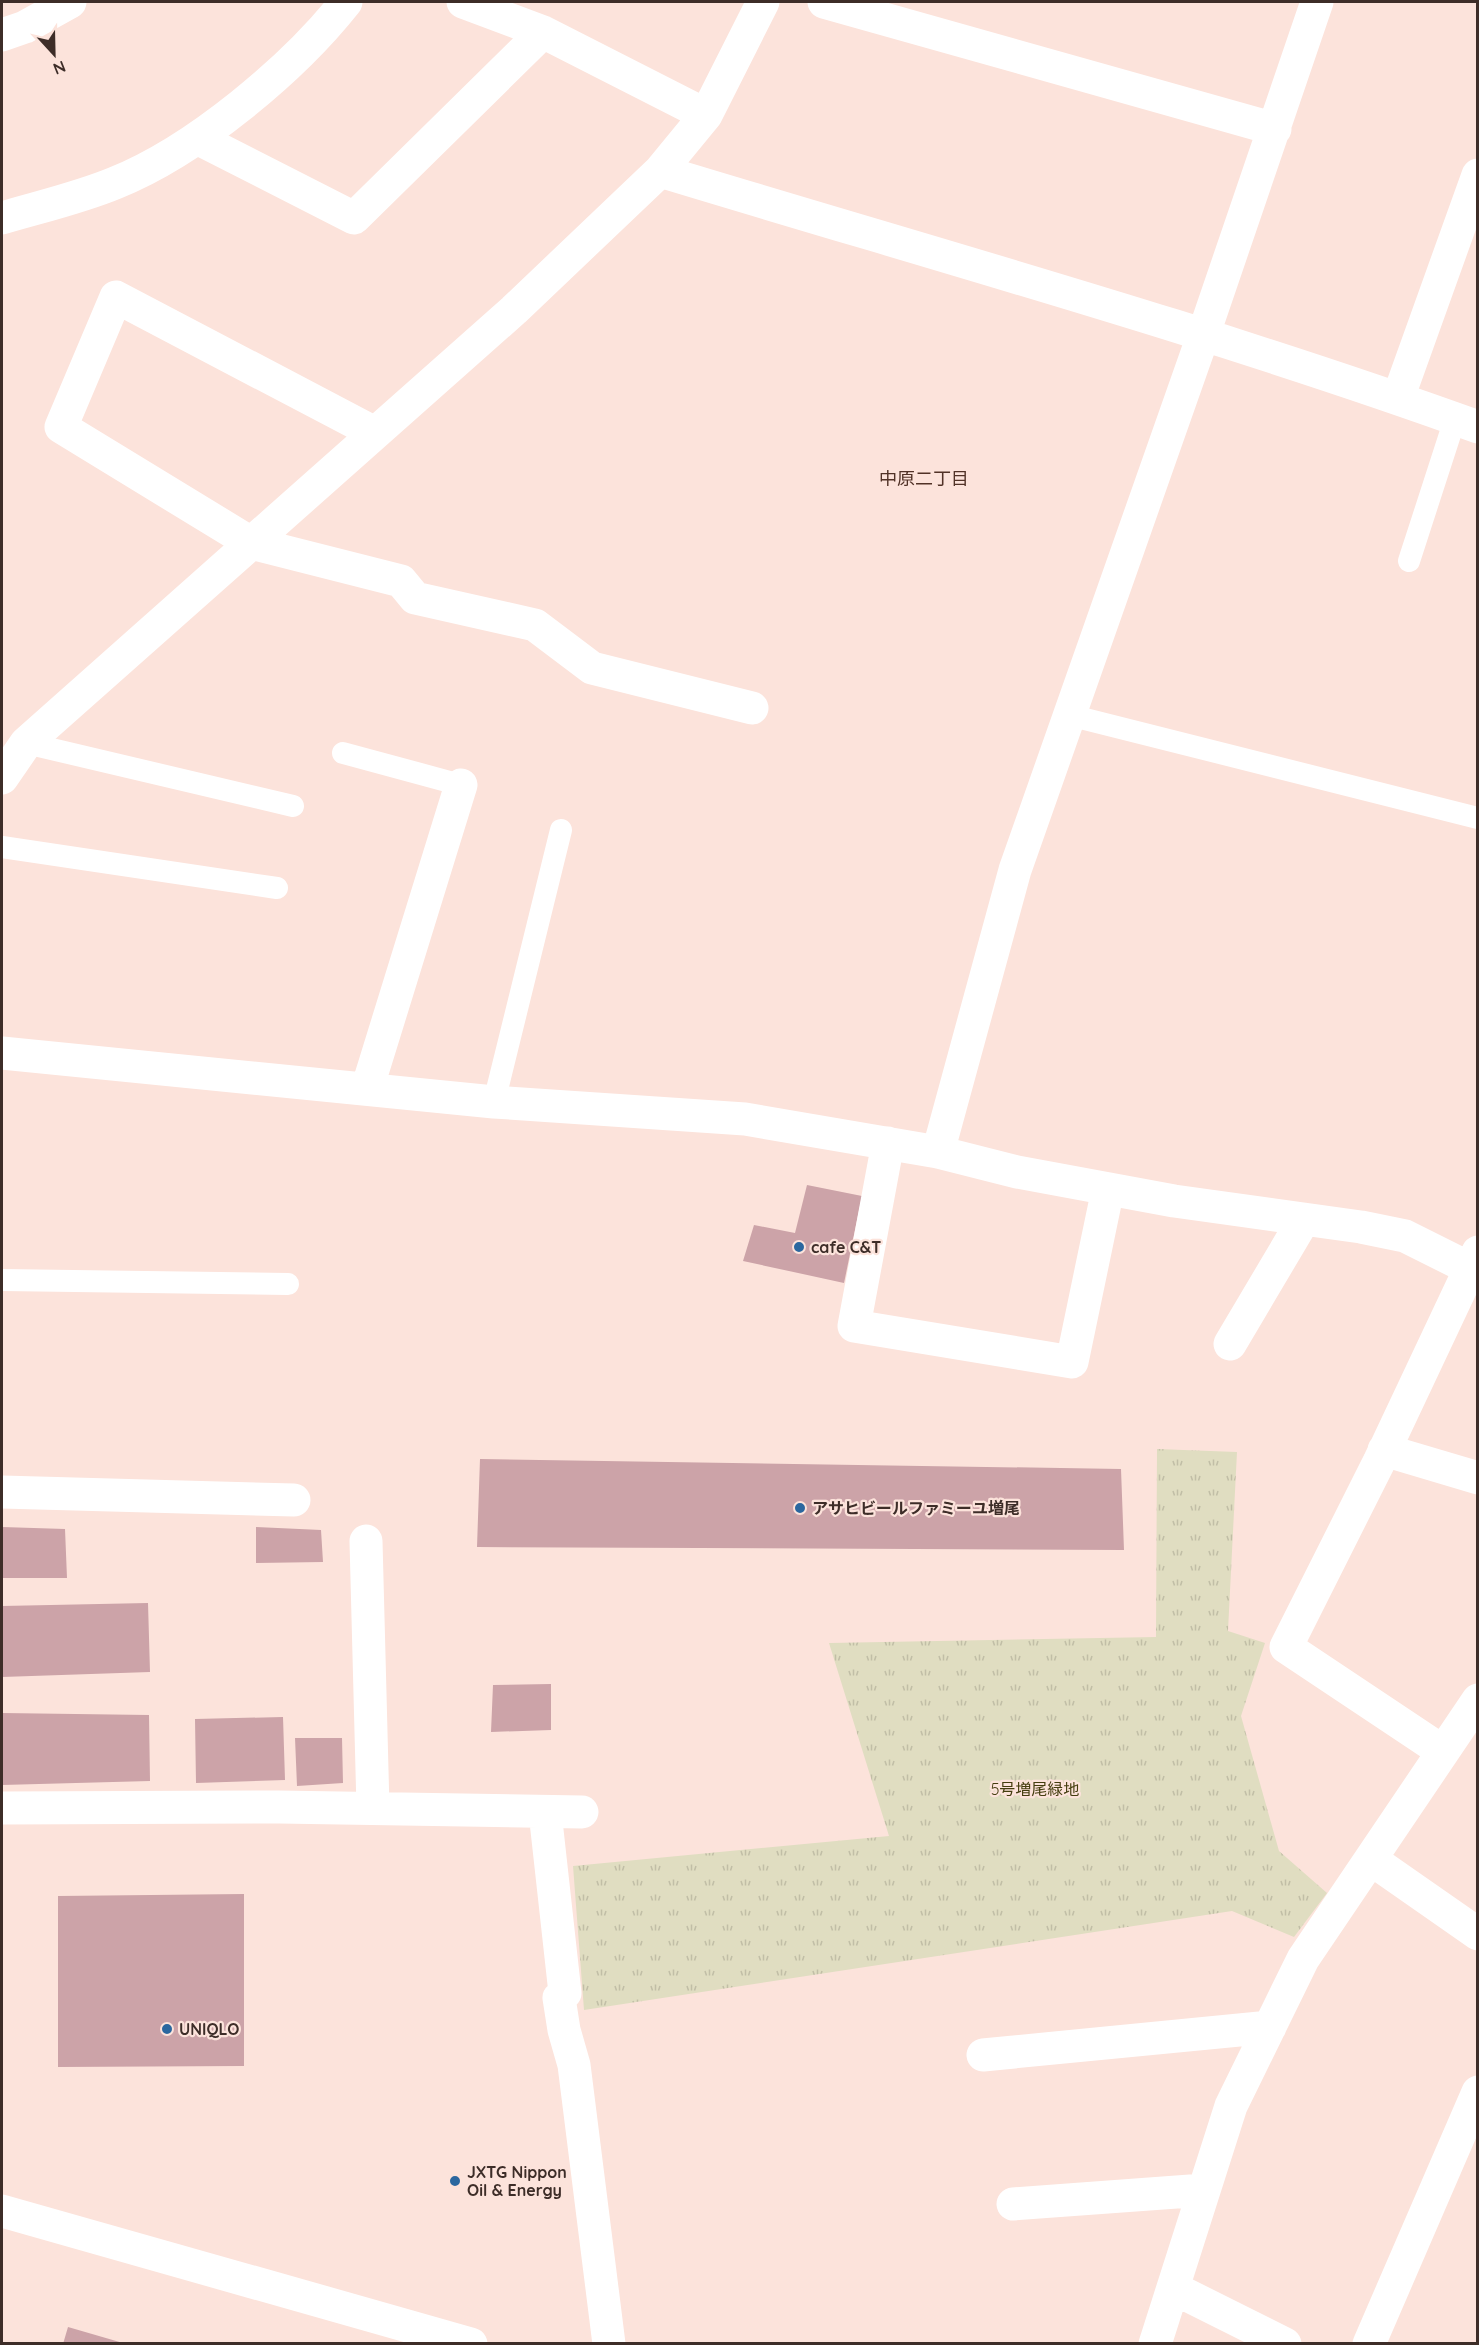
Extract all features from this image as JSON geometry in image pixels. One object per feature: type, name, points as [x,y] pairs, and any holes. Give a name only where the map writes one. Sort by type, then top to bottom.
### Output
[{"type":"street","points":[[2,35],[26,27],[70,2]]},
{"type":"street","points":[[2,218],[116,183],[199,139],[320,36],[346,2]]},
{"type":"street","points":[[463,2],[543,32],[706,115]]},
{"type":"street","points":[[2,778],[26,743],[514,310],[660,171],[706,115],[763,2]]},
{"type":"street","points":[[824,2],[1275,129]]},
{"type":"street","points":[[938,1152],[1015,870],[1203,336],[1317,2]]},
{"type":"street","points":[[199,139],[354,218],[543,32]]},
{"type":"street","points":[[660,171],[1203,336],[1398,398],[1466,423]]},
{"type":"street","points":[[1398,398],[1478,175]]},
{"type":"street","points":[[375,433],[116,297],[61,427],[251,543],[401,581],[415,598],[535,625],[592,668],[752,708]]},
{"type":"street","points":[[368,1089],[462,785]]},
{"type":"street","points":[[2,1053],[494,1102],[745,1119],[938,1152],[1017,1173],[1108,1190],[1406,1236],[1471,1276],[1287,1647],[1442,1751]]},
{"type":"street","points":[[888,1143],[854,1326],[1072,1362],[1108,1190]]},
{"type":"street","points":[[1230,1344],[1304,1219]]},
{"type":"street","points":[[1384,1450],[1478,1478]]},
{"type":"street","points":[[2,1492],[294,1500]]},
{"type":"street","points":[[366,1541],[373,1808]]},
{"type":"street","points":[[1155,2343],[1231,2106],[1303,1959],[1478,1700]]},
{"type":"street","points":[[2,1808],[373,1808],[582,1812]]},
{"type":"street","points":[[545,1812],[565,1993],[559,1998],[564,2030],[574,2065],[609,2343]]},
{"type":"street","points":[[1372,1860],[1478,1934]]},
{"type":"street","points":[[983,2055],[1270,2027]]},
{"type":"street","points":[[1369,2343],[1478,2092]]},
{"type":"street","points":[[1013,2204],[1204,2190]]},
{"type":"street","points":[[2,2211],[471,2343]]},
{"type":"street","points":[[1173,2288],[1285,2343]]},
{"type":"lane","points":[[1409,561],[1466,423]]},
{"type":"lane","points":[[1069,715],[1478,818]]},
{"type":"lane","points":[[26,743],[293,806]]},
{"type":"lane","points":[[343,753],[462,785]]},
{"type":"lane","points":[[494,1102],[561,830]]},
{"type":"lane","points":[[2,847],[277,888]]},
{"type":"lane","points":[[2,1280],[288,1284]]},
{"type":"green space","name":"5号増尾緑地","points":[[1157,1449],[1237,1452],[1228,1631],[1265,1643],[1241,1716],[1279,1851],[1327,1893],[1294,1937],[1232,1911],[584,2010],[573,1866],[889,1836],[829,1643],[1156,1637]]},
{"type":"building","name":"cafe C&T","points":[[807,1185],[862,1196],[844,1283],[743,1261],[754,1225],[795,1233]]},
{"type":"building","name":"アサヒビールファミーユ増尾","points":[[480,1459],[1121,1469],[1124,1550],[477,1547]]},
{"type":"building","points":[[2,1527],[65,1529],[67,1578],[2,1578]]},
{"type":"building","points":[[256,1527],[321,1530],[323,1562],[256,1563]]},
{"type":"building","points":[[148,1603],[150,1672],[2,1677],[2,1606]]},
{"type":"building","points":[[551,1684],[551,1730],[491,1732],[493,1685]]},
{"type":"building","points":[[2,1713],[149,1715],[150,1781],[2,1785]]},
{"type":"building","points":[[283,1717],[285,1780],[196,1783],[195,1719]]},
{"type":"building","points":[[295,1738],[342,1738],[343,1783],[297,1786]]},
{"type":"building","points":[[244,1894],[244,2066],[58,2067],[58,1896]]},
{"type":"building","points":[[68,2327],[123,2343],[63,2344]]},
{"type":"place","name":"cafe C&T","points":[[799,1247]]},
{"type":"place","name":"アサヒビールファミーユ増尾","points":[[800,1508]]},
{"type":"place","name":"UNIQLO","points":[[167,2029]]},
{"type":"place","name":"JXTG Nippon Oil & Energy","points":[[455,2181]]},
{"type":"district","name":"中原二丁目","points":[[924,478]]}]
